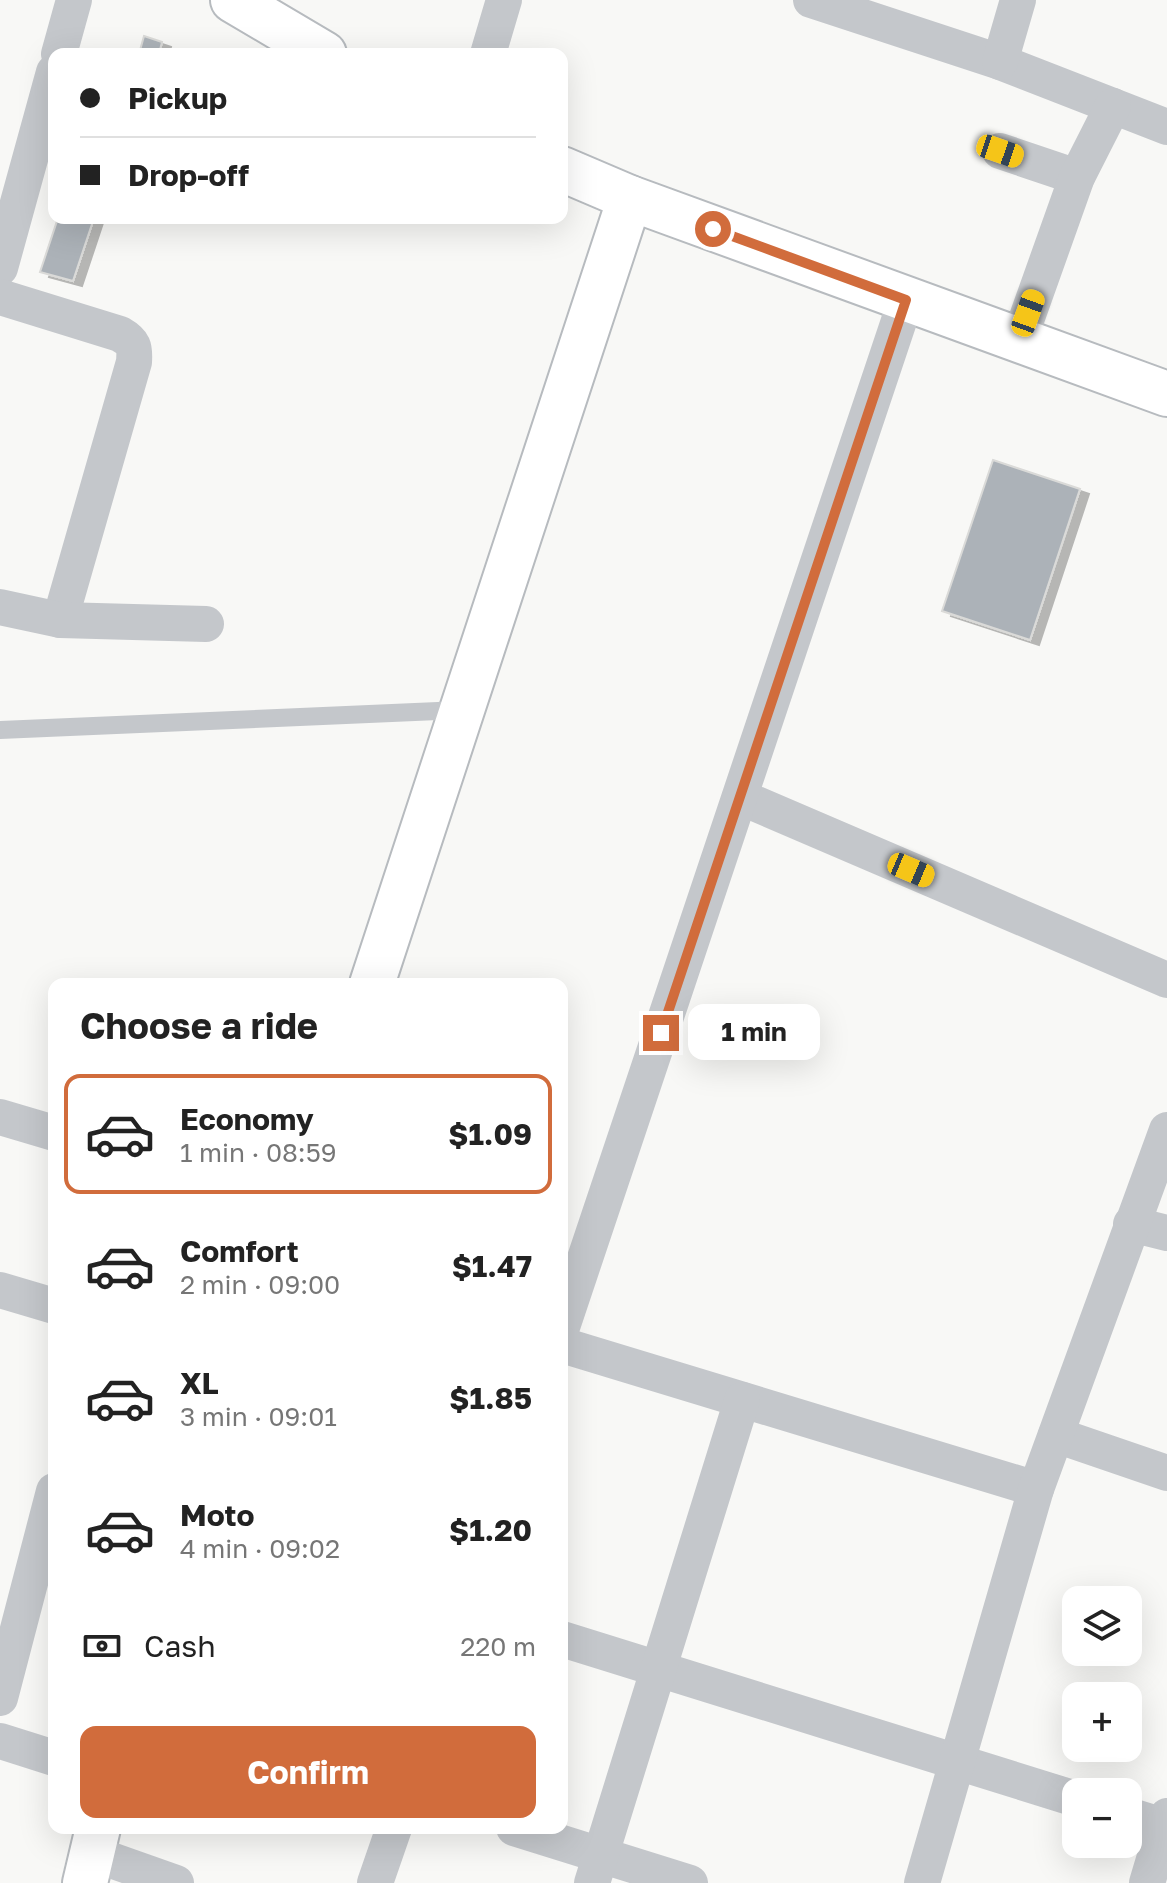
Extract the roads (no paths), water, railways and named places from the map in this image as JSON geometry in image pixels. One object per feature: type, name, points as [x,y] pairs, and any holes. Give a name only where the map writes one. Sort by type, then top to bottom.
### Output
[{"type":"street","points":[[61,48],[74,0]]},
{"type":"street","points":[[233,0],[314,48]]},
{"type":"street","points":[[490,48],[504,0]]},
{"type":"street","points":[[811,0],[1000,62],[1167,127]]},
{"type":"street","points":[[1000,62],[1018,0]]},
{"type":"street","points":[[0,268],[48,94]]},
{"type":"street","points":[[1019,340],[1077,177],[1113,106]]},
{"type":"street","points":[[1000,151],[1077,177]]},
{"type":"street","points":[[568,172],[630,198],[1167,394]]},
{"type":"street","points":[[374,978],[630,198]]},
{"type":"street","points":[[0,297],[120,334],[132,341],[135,348],[130,377],[60,620]]},
{"type":"street","points":[[568,1309],[906,300]]},
{"type":"street","points":[[0,607],[60,620],[206,624]]},
{"type":"street","points":[[740,797],[1167,980]]},
{"type":"street","points":[[0,1117],[48,1131]]},
{"type":"street","points":[[922,1883],[1036,1489],[1167,1130]]},
{"type":"street","points":[[1131,1224],[1167,1233]]},
{"type":"street","points":[[0,1290],[48,1304]]},
{"type":"street","points":[[568,1347],[1036,1489]]},
{"type":"street","points":[[596,1870],[742,1400]]},
{"type":"street","points":[[1056,1435],[1167,1473]]},
{"type":"street","points":[[0,1698],[48,1514]]},
{"type":"street","points":[[568,1641],[1062,1795]]},
{"type":"street","points":[[0,1741],[48,1756]]},
{"type":"street","points":[[1142,1818],[1166,1823],[1147,1883]]},
{"type":"street","points":[[375,1883],[392,1834]]},
{"type":"street","points":[[526,1834],[596,1870],[690,1883]]},
{"type":"street","points":[[91,1855],[176,1883]]},
{"type":"lane","points":[[0,730],[461,710]]}]
